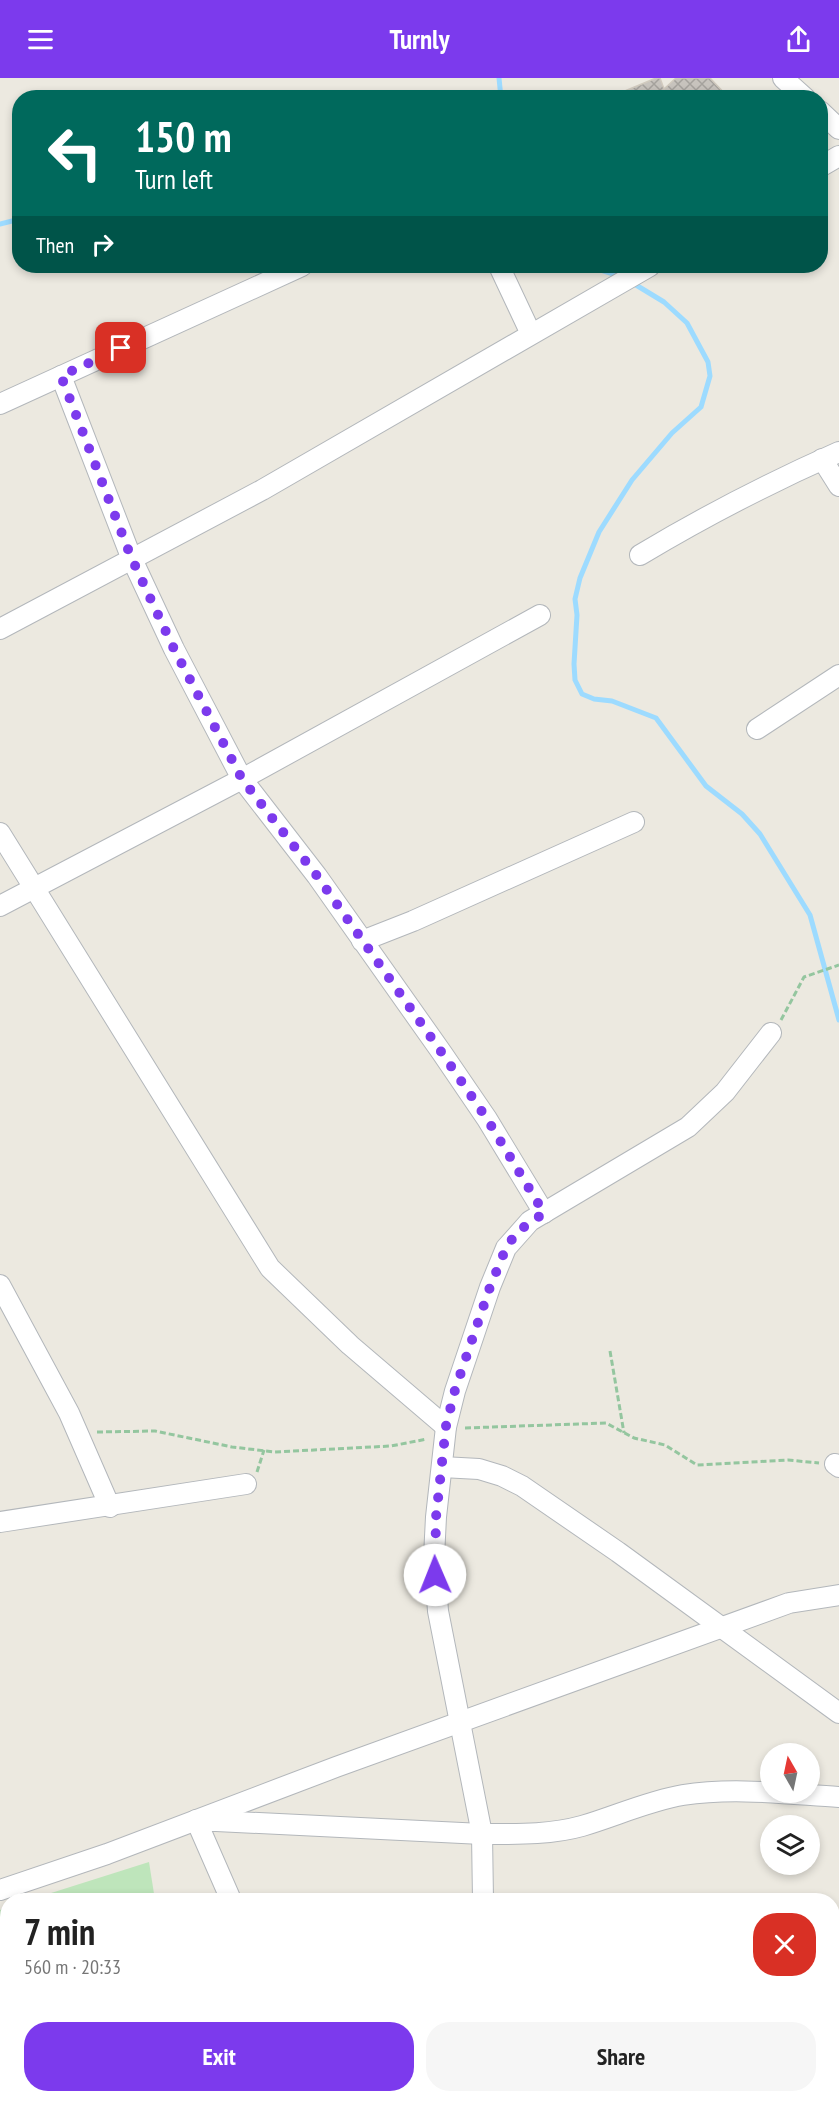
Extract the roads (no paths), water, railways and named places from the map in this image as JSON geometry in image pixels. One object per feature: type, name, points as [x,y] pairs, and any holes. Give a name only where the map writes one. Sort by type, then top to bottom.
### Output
[{"type":"street","points":[[783,78],[797,90]]},
{"type":"street","points":[[828,119],[839,129]]},
{"type":"street","points":[[0,404],[287,273]]},
{"type":"street","points":[[501,273],[531,334]]},
{"type":"street","points":[[0,629],[131,557],[262,490],[637,273]]},
{"type":"street","points":[[61,376],[131,557],[174,649],[242,779],[317,876],[487,1119],[544,1213]]},
{"type":"street","points":[[640,555],[708,514],[771,481],[831,456],[839,486]]},
{"type":"street","points":[[0,906],[242,779],[540,615]]},
{"type":"street","points":[[757,729],[839,675]]},
{"type":"street","points":[[362,941],[443,908],[634,822]]},
{"type":"street","points":[[0,833],[270,1268],[350,1345],[446,1426]]},
{"type":"street","points":[[483,1893],[482,1834],[458,1723],[438,1611],[434,1557],[446,1426],[490,1287],[506,1248],[517,1232],[544,1213],[688,1127],[725,1092],[771,1033]]},
{"type":"street","points":[[0,1285],[77,1433],[110,1507]]},
{"type":"street","points":[[442,1467],[479,1469],[502,1476],[522,1486],[618,1552],[839,1713]]},
{"type":"street","points":[[0,1522],[110,1507],[246,1484]]},
{"type":"street","points":[[0,1890],[789,1603],[839,1595]]},
{"type":"street","points":[[196,1820],[482,1834],[552,1832],[581,1826],[654,1801],[685,1795],[754,1792],[839,1797]]},
{"type":"street","points":[[196,1820],[228,1893]]},
{"type":"waterway","points":[[499,78],[500,90]]},
{"type":"waterway","points":[[0,224],[12,221]]},
{"type":"waterway","points":[[610,273],[623,277]]},
{"type":"waterway","points":[[631,282],[664,302],[687,323],[708,362],[710,376],[701,407],[672,433],[632,480],[599,532],[580,578],[575,599],[577,615],[575,680],[582,694],[594,699],[612,701],[656,718],[706,786],[742,814],[760,834],[810,915],[839,1020]]}]
